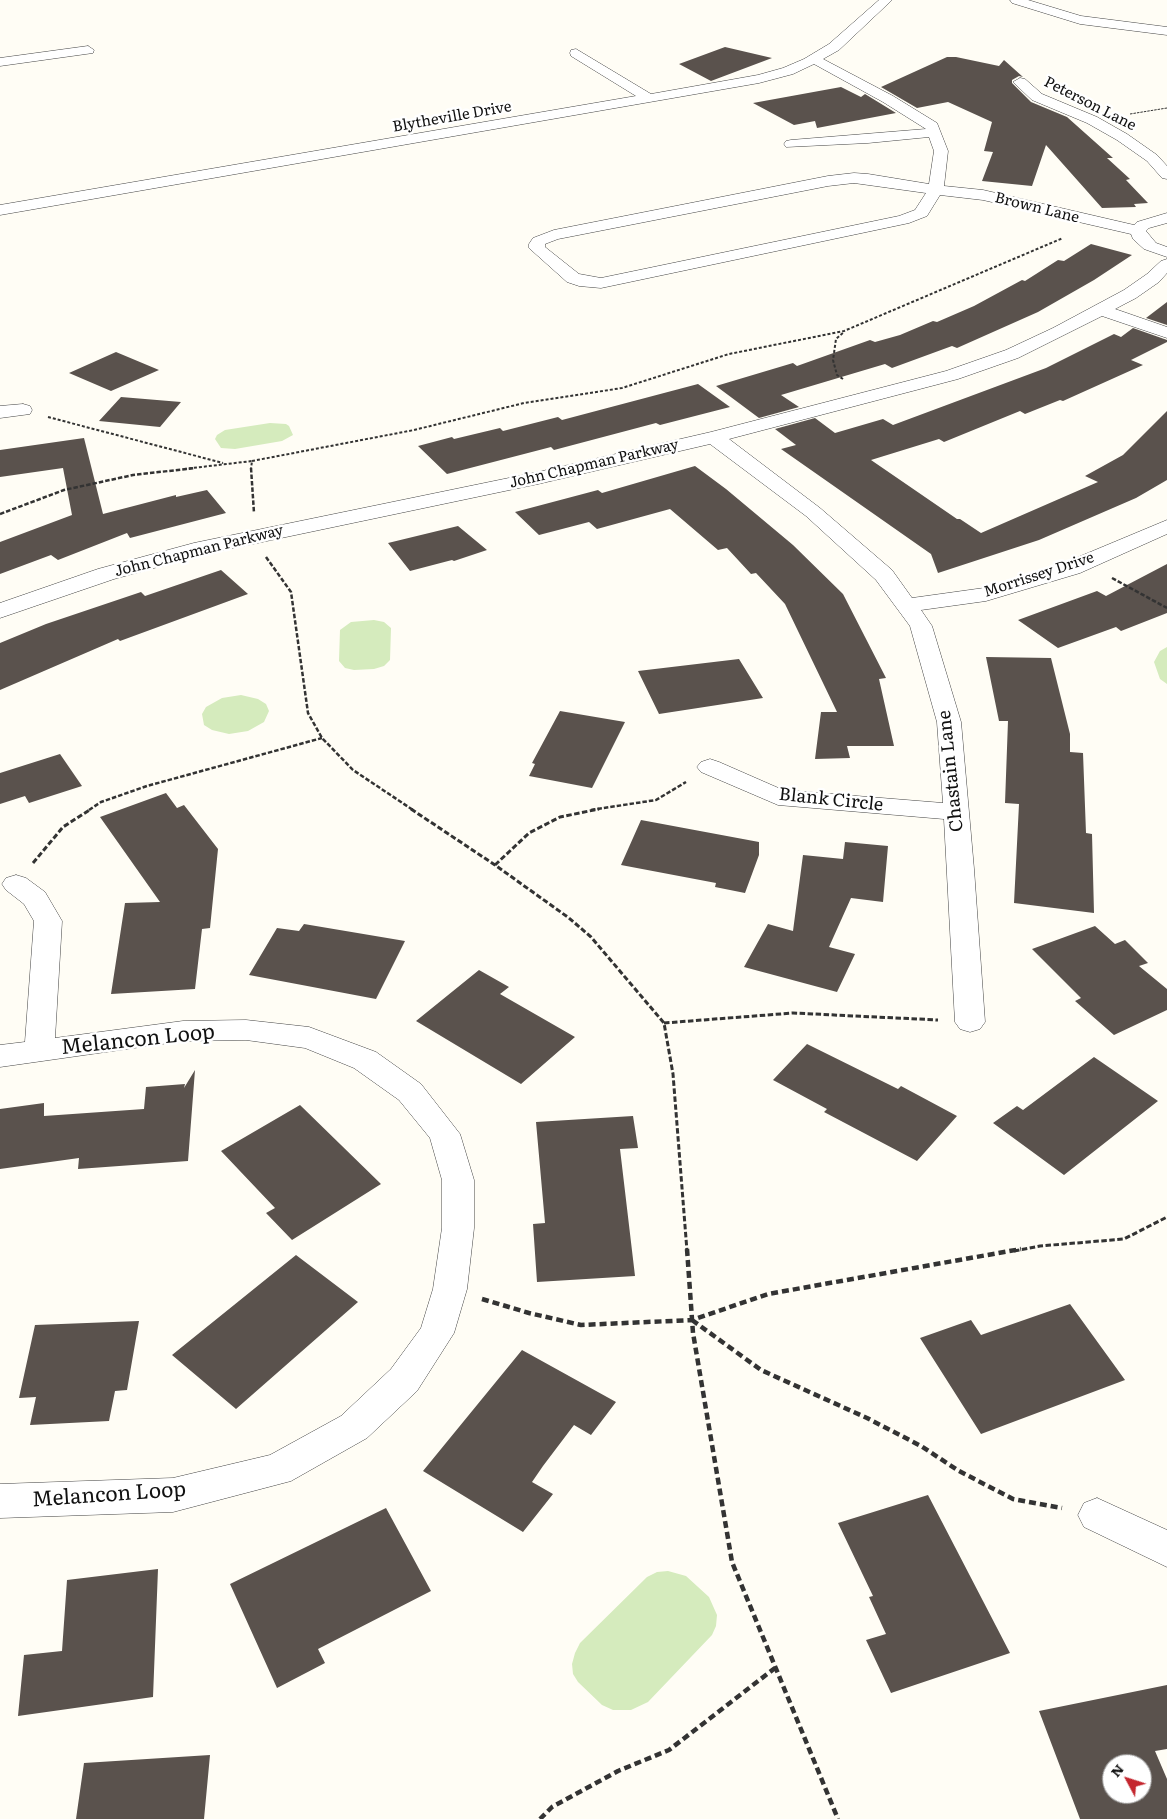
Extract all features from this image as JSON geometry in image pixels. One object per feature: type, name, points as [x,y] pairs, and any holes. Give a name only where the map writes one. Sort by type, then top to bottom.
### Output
[{"type":"street","name":"Blytheville Drive","points":[[0,210],[759,79],[788,72],[814,60],[834,47],[886,0]]},
{"type":"street","points":[[1016,0],[1080,20],[1167,30]]},
{"type":"street","points":[[0,62],[88,50]]},
{"type":"street","points":[[576,53],[650,99]]},
{"type":"street","points":[[814,60],[888,99],[932,126],[941,151],[936,190]]},
{"type":"street","name":"Peterson Lane","points":[[1020,82],[1037,98],[1092,120],[1160,158],[1167,175]]},
{"type":"street","points":[[791,144],[934,132]]},
{"type":"street","name":"Brown Lane","points":[[936,190],[921,213],[903,220],[601,283],[579,281],[573,278],[537,248],[539,241],[554,235],[841,179],[868,179],[936,190],[983,195],[1138,231]]},
{"type":"street","points":[[1167,218],[1143,225],[1138,231],[1138,236],[1150,246],[1167,252]]},
{"type":"street","name":"John Chapman Parkway","points":[[0,611],[106,574],[258,535],[538,478],[714,437],[952,375],[1012,354],[1059,332],[1101,310],[1153,278],[1167,264]]},
{"type":"street","points":[[1101,310],[1167,334]]},
{"type":"street","points":[[0,412],[23,410]]},
{"type":"street","name":"Chastain Lane","points":[[714,437],[813,512],[884,575],[921,626],[949,722],[957,812],[970,1022]]},
{"type":"street","name":"Morrissey Drive","points":[[906,605],[986,594],[1086,562],[1167,526]]},
{"type":"street","name":"Blank Circle","points":[[710,767],[778,797],[957,812]]},
{"type":"street","points":[[16,884],[35,898],[48,922],[39,1051]]},
{"type":"street","name":"Melancon Loop","points":[[0,1056],[183,1031],[246,1030],[309,1038],[365,1060],[410,1092],[444,1134],[458,1180],[458,1228],[450,1289],[437,1332],[404,1380],[354,1427],[278,1469],[174,1495],[0,1501]]},
{"type":"street","points":[[1097,1516],[1167,1549]]},
{"type":"path","points":[[0,514],[72,488],[133,475],[227,464],[397,434],[524,403],[622,388],[729,354],[844,331],[953,286],[1058,239],[1065,238]]},
{"type":"path","points":[[844,331],[836,339],[834,360],[838,375],[868,398]]},
{"type":"path","points":[[23,410],[227,464]]},
{"type":"path","points":[[252,460],[250,472],[253,508],[258,535],[268,562],[291,592],[308,713],[322,738],[353,770],[495,865],[569,918],[591,937],[664,1023],[673,1074],[692,1320],[732,1562],[838,1819]]},
{"type":"path","points":[[1086,562],[1132,591],[1167,608]]},
{"type":"path","points":[[16,884],[63,827],[101,802],[147,786],[322,738]]},
{"type":"path","points":[[495,865],[529,833],[542,825],[578,812],[656,800],[710,767]]},
{"type":"path","points":[[664,1023],[793,1013],[970,1022]]},
{"type":"path","points":[[450,1289],[529,1313],[581,1325],[692,1320],[768,1294],[1040,1246],[1124,1239],[1167,1218]]},
{"type":"path","points":[[692,1320],[761,1370],[874,1422],[921,1446],[959,1471],[1013,1498],[1097,1516]]},
{"type":"path","points":[[540,1819],[552,1807],[618,1771],[669,1750],[776,1668]]},
{"type":"green space","points":[[270,423],[286,424],[293,435],[282,441],[235,449],[221,448],[215,439],[217,435],[225,430]]},
{"type":"green space","points":[[374,620],[384,622],[391,628],[390,660],[384,666],[374,669],[354,670],[345,668],[339,661],[340,630],[351,622]]},
{"type":"green space","points":[[1167,647],[1167,684],[1160,679],[1154,662],[1160,651]]},
{"type":"green space","points":[[241,695],[258,699],[266,704],[269,711],[264,722],[248,731],[229,734],[212,730],[204,725],[202,714],[206,707],[222,698]]},
{"type":"green space","points":[[668,1571],[686,1576],[709,1597],[717,1615],[716,1626],[712,1635],[648,1702],[631,1710],[613,1710],[602,1705],[578,1682],[573,1674],[572,1664],[575,1653],[580,1643],[647,1577],[657,1572]]},
{"type":"building","points":[[725,47],[772,58],[711,81],[679,64]]},
{"type":"building","points":[[947,57],[956,57],[999,66],[1004,60],[1023,77],[1019,76],[1012,80],[1012,83],[1031,102],[1067,117],[1113,158],[1107,158],[1130,179],[1126,180],[1148,203],[1134,204],[1136,207],[1102,208],[1046,145],[1032,186],[982,181],[993,152],[984,151],[992,122],[948,102],[917,108],[881,87]]},
{"type":"building","points":[[841,87],[861,97],[865,94],[896,113],[817,128],[815,121],[794,125],[753,103]]},
{"type":"building","points":[[1091,244],[1132,255],[1094,280],[1038,312],[957,348],[952,346],[892,368],[885,364],[781,395],[799,407],[759,418],[716,386],[793,363],[797,366],[870,340],[875,342],[900,335],[933,321],[937,322],[974,306],[1022,280],[1025,281],[1058,260],[1064,261]]},
{"type":"building","points":[[1167,302],[1167,325],[1146,318]]},
{"type":"building","points":[[1133,328],[1167,340],[1167,342],[1131,360],[1143,365],[1063,401],[1060,400],[1025,414],[1020,411],[944,442],[939,439],[871,460],[957,519],[960,519],[981,533],[1098,482],[1085,476],[1123,455],[1167,411],[1167,480],[1136,498],[1039,540],[938,573],[931,554],[781,449],[796,445],[775,429],[815,418],[835,433],[883,419],[893,425],[1046,368],[1114,334],[1121,337]]},
{"type":"building","points":[[116,352],[159,370],[111,391],[69,373]]},
{"type":"building","points":[[698,384],[730,407],[660,425],[656,423],[554,450],[551,447],[447,474],[418,446],[452,437],[454,439],[500,428],[503,431],[558,417],[562,420]]},
{"type":"building","points":[[121,397],[181,402],[160,427],[99,421]]},
{"type":"building","points":[[84,438],[103,514],[176,495],[176,497],[207,490],[226,513],[130,538],[127,533],[58,560],[51,555],[0,574],[0,542],[72,515],[63,468],[0,477],[0,450]]},
{"type":"building","points":[[695,466],[726,489],[793,545],[843,594],[886,678],[879,679],[894,746],[847,746],[850,758],[815,759],[821,712],[837,712],[785,604],[756,573],[751,574],[727,548],[718,550],[670,509],[597,529],[589,522],[539,535],[515,512],[598,490],[602,493]]},
{"type":"building","points":[[458,526],[487,550],[454,561],[410,571],[388,543]]},
{"type":"building","points":[[1167,564],[1167,613],[1121,631],[1116,627],[1058,648],[1018,620],[1097,591],[1106,596]]},
{"type":"building","points":[[221,570],[248,594],[120,641],[118,639],[0,690],[0,643],[46,624],[141,592],[145,596]]},
{"type":"building","points":[[986,657],[1051,658],[1070,734],[1070,752],[1083,753],[1086,833],[1092,834],[1094,913],[1014,903],[1019,804],[1005,803],[1008,721],[999,721]]},
{"type":"building","points":[[739,659],[763,698],[659,714],[638,671]]},
{"type":"building","points":[[560,711],[625,722],[592,788],[529,776],[535,764],[532,763]]},
{"type":"building","points":[[60,754],[82,786],[29,803],[25,796],[0,804],[0,773]]},
{"type":"building","points":[[166,793],[177,808],[184,805],[218,849],[210,928],[202,929],[195,989],[111,994],[125,903],[160,902],[100,817]]},
{"type":"building","points":[[641,820],[759,842],[759,855],[745,893],[715,887],[716,883],[621,865]]},
{"type":"building","points":[[845,842],[888,846],[883,902],[851,898],[829,947],[855,954],[837,992],[744,967],[768,924],[793,931],[803,855],[843,859]]},
{"type":"building","points":[[304,924],[405,941],[376,999],[249,975],[277,928],[299,931]]},
{"type":"building","points":[[1095,926],[1115,944],[1125,940],[1148,963],[1139,966],[1167,989],[1167,1010],[1114,1035],[1075,1001],[1081,998],[1032,949]]},
{"type":"building","points":[[479,970],[509,987],[500,994],[575,1037],[521,1084],[416,1021]]},
{"type":"building","points":[[807,1044],[898,1089],[901,1086],[957,1116],[917,1161],[824,1112],[827,1109],[773,1080]]},
{"type":"building","points":[[1094,1057],[1158,1101],[1064,1175],[993,1123],[1017,1106],[1023,1110]]},
{"type":"building","points":[[195,1070],[188,1161],[78,1169],[79,1158],[0,1169],[0,1109],[44,1103],[44,1116],[144,1109],[146,1087],[185,1084],[184,1088]]},
{"type":"building","points":[[300,1105],[381,1184],[292,1240],[266,1213],[275,1208],[221,1151]]},
{"type":"building","points":[[633,1116],[638,1148],[620,1149],[635,1276],[537,1282],[533,1224],[545,1223],[536,1122]]},
{"type":"building","points":[[296,1255],[358,1302],[236,1409],[172,1355]]},
{"type":"building","points":[[1070,1304],[1125,1380],[981,1434],[920,1338],[971,1320],[981,1335]]},
{"type":"building","points":[[139,1321],[127,1390],[115,1391],[109,1421],[30,1425],[36,1397],[19,1398],[35,1325]]},
{"type":"building","points":[[522,1350],[616,1402],[591,1435],[574,1425],[543,1466],[532,1482],[553,1494],[523,1532],[423,1471]]},
{"type":"building","points":[[928,1495],[1010,1653],[891,1693],[866,1640],[886,1634],[869,1597],[873,1596],[838,1523]]},
{"type":"building","points":[[386,1508],[431,1591],[318,1649],[325,1663],[277,1688],[230,1584]]},
{"type":"building","points":[[158,1569],[153,1697],[18,1716],[24,1655],[62,1651],[67,1580]]},
{"type":"building","points":[[1167,1685],[1167,1749],[1155,1751],[1167,1779],[1167,1819],[1080,1819],[1039,1711]]},
{"type":"building","points":[[210,1755],[204,1819],[76,1819],[84,1763]]}]
